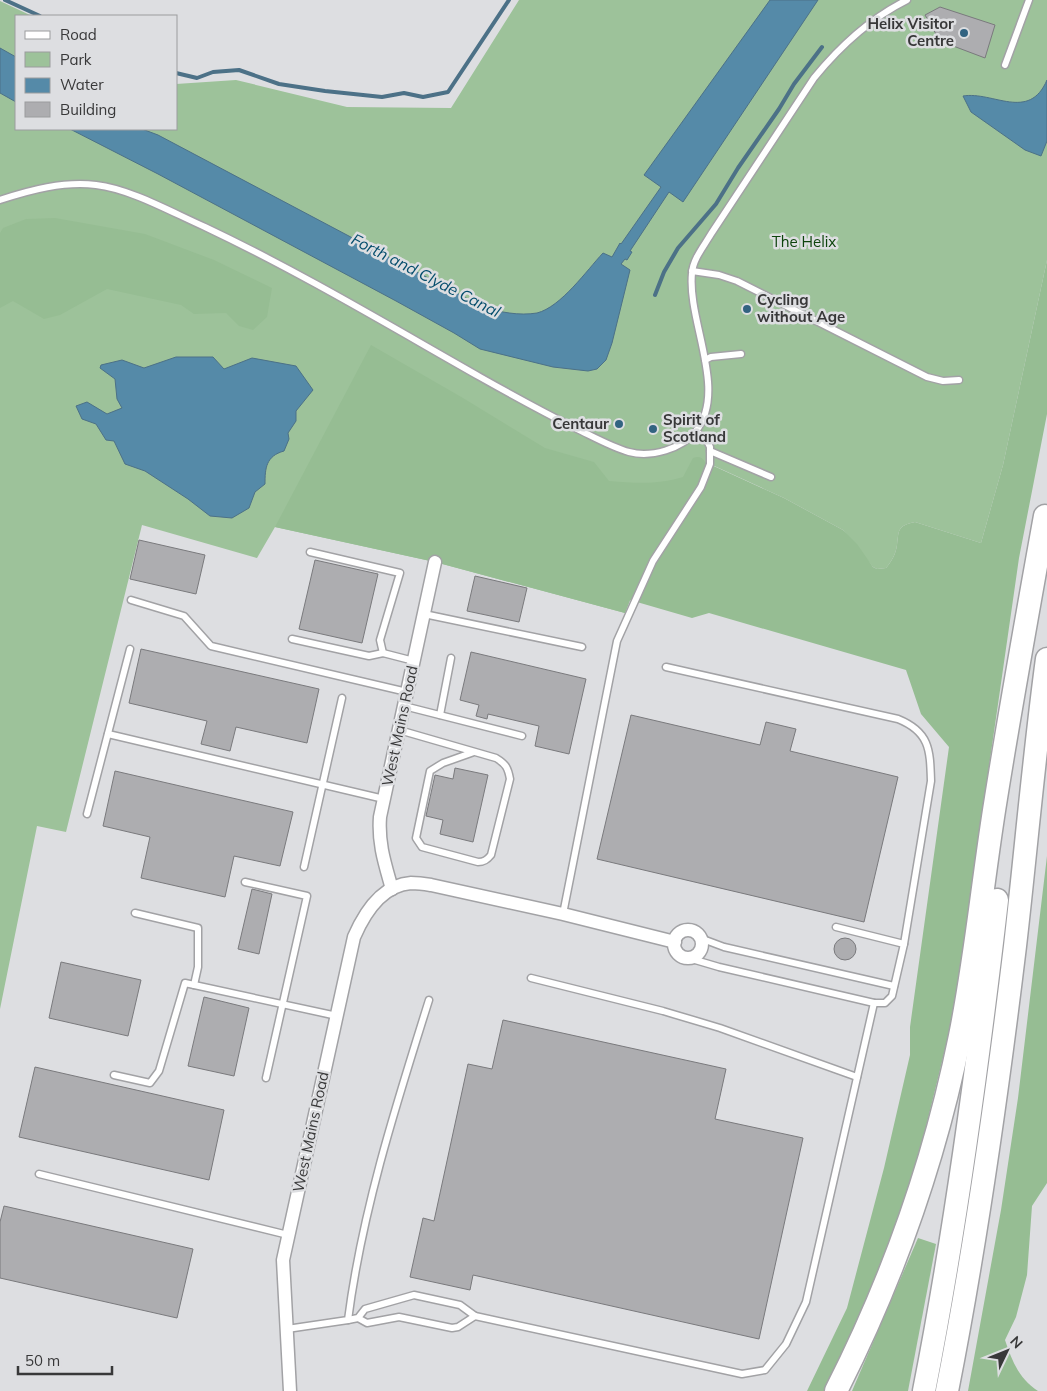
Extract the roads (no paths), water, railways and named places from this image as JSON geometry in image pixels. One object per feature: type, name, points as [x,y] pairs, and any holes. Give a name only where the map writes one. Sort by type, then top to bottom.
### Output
[{"type":"highway","points":[[836,1391],[880,1298],[903,1236],[925,1172],[953,1068],[970,985],[996,799],[1046,507]]},
{"type":"highway","points":[[924,1391],[952,1230],[980,1043],[1017,719],[1046,507]]},
{"type":"highway","points":[[947,1391],[994,1111],[1047,660]]},
{"type":"street","name":"West Mains Road","points":[[392,889],[382,855],[379,836],[380,818],[435,562]]},
{"type":"street","name":"West Mains Road","points":[[290,1391],[283,1260],[354,937],[363,917],[377,901],[392,889],[410,883],[431,885],[563,914],[675,942]]},
{"type":"street","points":[[687,930],[696,932],[702,944],[700,950],[693,957],[685,957],[677,952],[675,942],[679,934],[687,930]]},
{"type":"lane","points":[[0,200],[48,186],[96,185],[122,191],[160,206],[246,247],[305,278],[523,401],[593,437],[629,452],[646,454],[659,452],[674,448],[696,431],[704,414],[707,399],[708,371],[695,318],[692,271],[696,258],[814,78],[833,55],[852,37],[883,12],[906,0]]},
{"type":"lane","points":[[1005,65],[1029,0]]},
{"type":"lane","points":[[692,271],[719,275],[737,281],[927,377],[943,381],[959,380]]},
{"type":"lane","points":[[705,360],[711,357],[741,354]]},
{"type":"lane","points":[[563,914],[617,641],[653,561],[701,486],[710,464],[710,451],[707,441],[696,431]]},
{"type":"lane","points":[[710,451],[771,477]]},
{"type":"lane","points":[[310,552],[400,573],[380,640],[384,653]]},
{"type":"lane","points":[[131,600],[184,616],[211,646],[407,692]]},
{"type":"lane","points":[[424,614],[582,647]]},
{"type":"lane","points":[[292,639],[369,656],[384,653],[414,661]]},
{"type":"lane","points":[[87,814],[130,650]]},
{"type":"lane","points":[[440,715],[451,658]]},
{"type":"lane","points":[[666,667],[898,719],[910,724],[921,733],[928,744],[930,758],[931,781],[904,944],[889,1000],[880,1004],[874,1004],[685,957]]},
{"type":"lane","points":[[304,867],[342,698]]},
{"type":"lane","points":[[404,706],[522,736]]},
{"type":"lane","points":[[399,730],[496,758],[504,762],[508,767],[510,779],[491,855],[488,860],[478,862],[422,846],[416,838],[430,771],[444,763],[474,752]]},
{"type":"lane","points":[[108,734],[384,799]]},
{"type":"lane","points":[[245,882],[307,896],[266,1078]]},
{"type":"lane","points":[[134,913],[198,928],[198,966],[194,985]]},
{"type":"lane","points":[[836,928],[904,944]]},
{"type":"lane","points":[[700,938],[724,947],[894,986]]},
{"type":"lane","points":[[531,978],[663,1011],[720,1028],[857,1077]]},
{"type":"lane","points":[[114,1075],[150,1083],[159,1071],[185,983],[337,1016]]},
{"type":"lane","points":[[348,1320],[354,1270],[391,1121],[429,1000]]},
{"type":"lane","points":[[287,1329],[358,1318],[365,1309],[414,1295],[460,1305],[475,1316],[742,1374],[765,1370],[786,1344],[806,1302],[874,1004]]},
{"type":"lane","points":[[39,1174],[288,1235]]},
{"type":"lane","points":[[358,1318],[367,1324],[399,1317],[452,1328],[458,1327],[475,1316]]},
{"type":"water","points":[[770,0],[818,0],[683,202],[669,192],[630,251],[632,252],[627,260],[625,259],[621,264],[630,270],[612,343],[606,360],[597,369],[588,371],[553,367],[480,349],[396,301],[72,130],[145,130],[158,135],[483,307],[509,313],[537,313],[546,309],[564,296],[603,253],[612,257],[661,187],[644,175]]},
{"type":"water","points":[[0,48],[15,56],[15,101],[0,93]]},
{"type":"water","points":[[1047,80],[1047,141],[1041,156],[1025,150],[971,112],[963,96],[1020,102],[1030,100],[1039,93]]},
{"type":"water","points":[[176,357],[213,357],[224,369],[252,358],[296,366],[313,390],[296,411],[296,421],[288,433],[289,439],[284,451],[270,459],[265,473],[265,484],[255,492],[249,508],[232,518],[210,516],[145,471],[125,464],[114,441],[106,440],[96,424],[82,419],[76,406],[87,402],[107,414],[122,408],[117,399],[115,379],[100,368],[101,365],[122,360],[144,368]]},
{"type":"waterway","points":[[5,0],[38,15]]},
{"type":"waterway","points":[[178,73],[197,78],[213,72],[239,70],[279,84],[382,97],[404,93],[423,97],[448,92],[509,0]]},
{"type":"waterway","points":[[655,295],[664,272],[678,248],[716,204],[794,84],[822,47]]},
{"type":"place","name":"Helix Visitor Centre","points":[[964,33]]},
{"type":"place","name":"Cycling without Age","points":[[747,309]]},
{"type":"place","name":"Centaur","points":[[619,424]]},
{"type":"place","name":"Spirit of Scotland","points":[[653,429]]},
{"type":"park label","name":"The Helix","points":[[804,242]]},
{"type":"water label","name":"Forth and Clyde Canal","points":[[426,275]]}]
